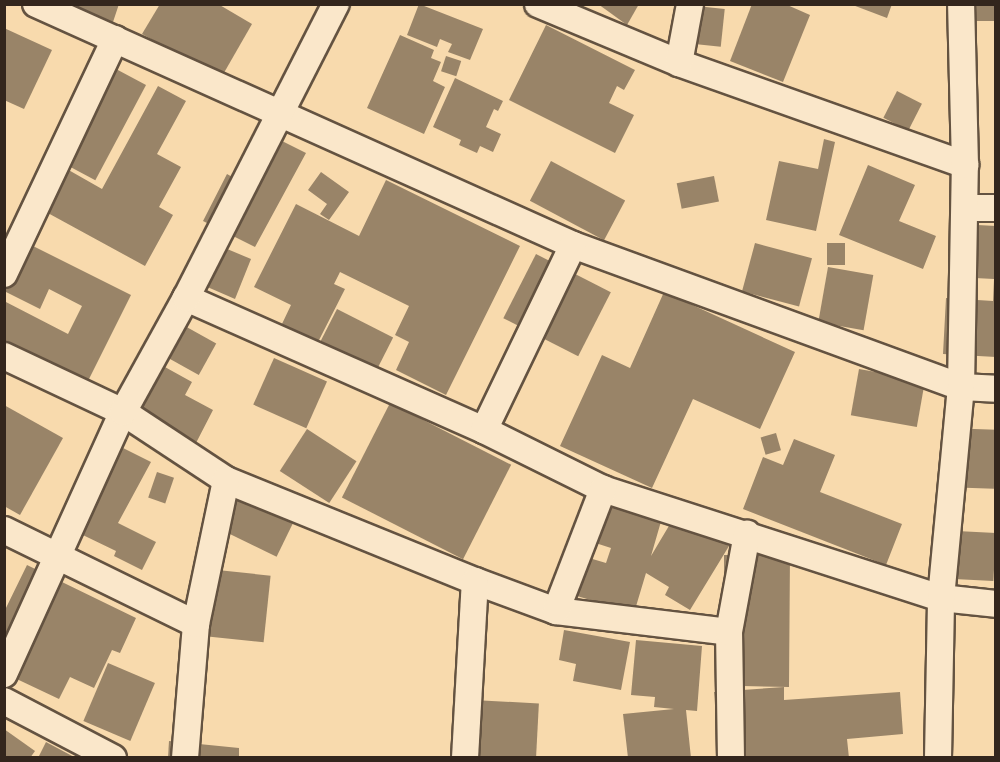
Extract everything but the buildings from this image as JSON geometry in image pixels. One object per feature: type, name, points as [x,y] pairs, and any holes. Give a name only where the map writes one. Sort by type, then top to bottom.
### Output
[{"type":"street","points":[[36,4],[573,245],[961,387],[996,389]]},
{"type":"street","points":[[4,674],[123,412],[186,298],[277,114],[336,4]]},
{"type":"street","points":[[537,4],[679,63],[965,165]]},
{"type":"street","points":[[679,63],[690,4]]},
{"type":"street","points":[[938,758],[940,597],[961,387],[965,165],[961,4]]},
{"type":"street","points":[[4,274],[115,39]]},
{"type":"street","points":[[964,208],[996,208]]},
{"type":"street","points":[[484,430],[573,245]]},
{"type":"street","points":[[186,298],[484,430],[603,489],[940,597],[996,604]]},
{"type":"street","points":[[4,356],[123,412],[226,480],[475,581],[556,611],[729,632]]},
{"type":"street","points":[[185,758],[196,624],[226,480]]},
{"type":"street","points":[[556,611],[603,489]]},
{"type":"street","points":[[4,530],[58,554],[196,624]]},
{"type":"street","points":[[731,758],[729,632],[747,534]]},
{"type":"street","points":[[465,758],[475,581]]},
{"type":"street","points":[[4,701],[113,758]]}]
